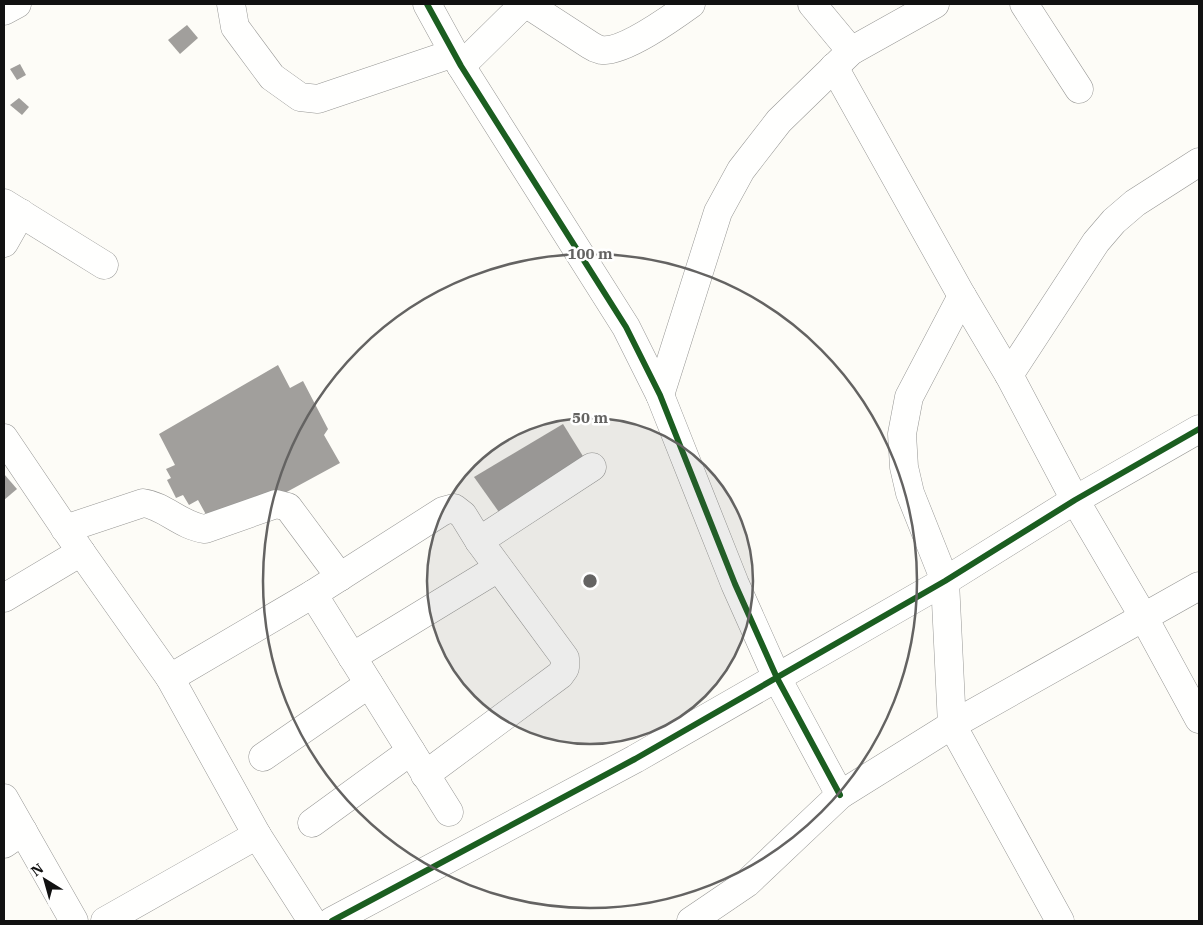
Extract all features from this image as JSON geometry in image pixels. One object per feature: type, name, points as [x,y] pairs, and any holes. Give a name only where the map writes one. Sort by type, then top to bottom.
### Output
[{"type":"street","points":[[4,11],[16,4]]},
{"type":"street","points":[[231,4],[235,26],[272,78],[300,97],[318,99],[458,60],[525,4],[601,50],[615,48],[638,38],[660,26],[691,4]]},
{"type":"street","points":[[427,4],[458,60],[626,326],[660,394],[776,678],[840,795]]},
{"type":"street","points":[[812,4],[843,59],[962,296],[1075,500],[1144,616],[1199,719]]},
{"type":"street","points":[[660,394],[718,212],[741,170],[779,121],[843,59],[935,4]]},
{"type":"street","points":[[1024,4],[1079,89]]},
{"type":"street","points":[[1008,376],[1096,242],[1114,221],[1135,203],[1199,162]]},
{"type":"street","points":[[4,243],[12,208],[104,265]]},
{"type":"street","points":[[962,296],[909,397],[902,434],[904,467],[910,492],[946,581],[952,724],[1060,921]]},
{"type":"street","points":[[332,921],[635,759],[946,581],[1075,500],[1199,428]]},
{"type":"street","points":[[4,438],[80,552],[170,678],[257,836],[312,921]]},
{"type":"street","points":[[479,541],[592,467]]},
{"type":"street","points":[[65,529],[143,503],[153,504],[193,527],[204,528],[276,504],[288,507],[340,577]]},
{"type":"street","points":[[170,678],[314,594],[443,511],[454,508],[463,516],[498,568],[566,658],[565,668],[560,675],[425,775]]},
{"type":"street","points":[[4,598],[80,552]]},
{"type":"street","points":[[352,657],[498,568]]},
{"type":"street","points":[[691,921],[747,883],[840,795],[952,724],[1199,586]]},
{"type":"street","points":[[314,594],[449,812]]},
{"type":"street","points":[[263,757],[369,684]]},
{"type":"street","points":[[312,823],[411,751]]},
{"type":"street","points":[[4,798],[14,838],[74,921]]},
{"type":"street","points":[[105,921],[257,836]]},
{"type":"building","points":[[187,25],[198,38],[180,54],[168,40]]},
{"type":"building","points":[[20,64],[26,75],[17,80],[10,69]]},
{"type":"building","points":[[19,98],[29,107],[22,115],[10,105]]},
{"type":"building","points":[[278,365],[290,388],[303,381],[328,429],[324,435],[340,463],[215,531],[198,500],[189,505],[183,495],[176,498],[167,480],[171,478],[166,469],[175,465],[159,434]]},
{"type":"building","points":[[563,424],[586,461],[501,515],[474,477]]},
{"type":"building","points":[[4,474],[17,489],[4,500]]},
{"type":"cycle path","points":[[427,4],[461,66],[626,327],[660,395],[735,584],[777,678],[840,795]]},
{"type":"cycle path","points":[[332,921],[635,759],[945,581],[1075,500],[1199,429]]}]
